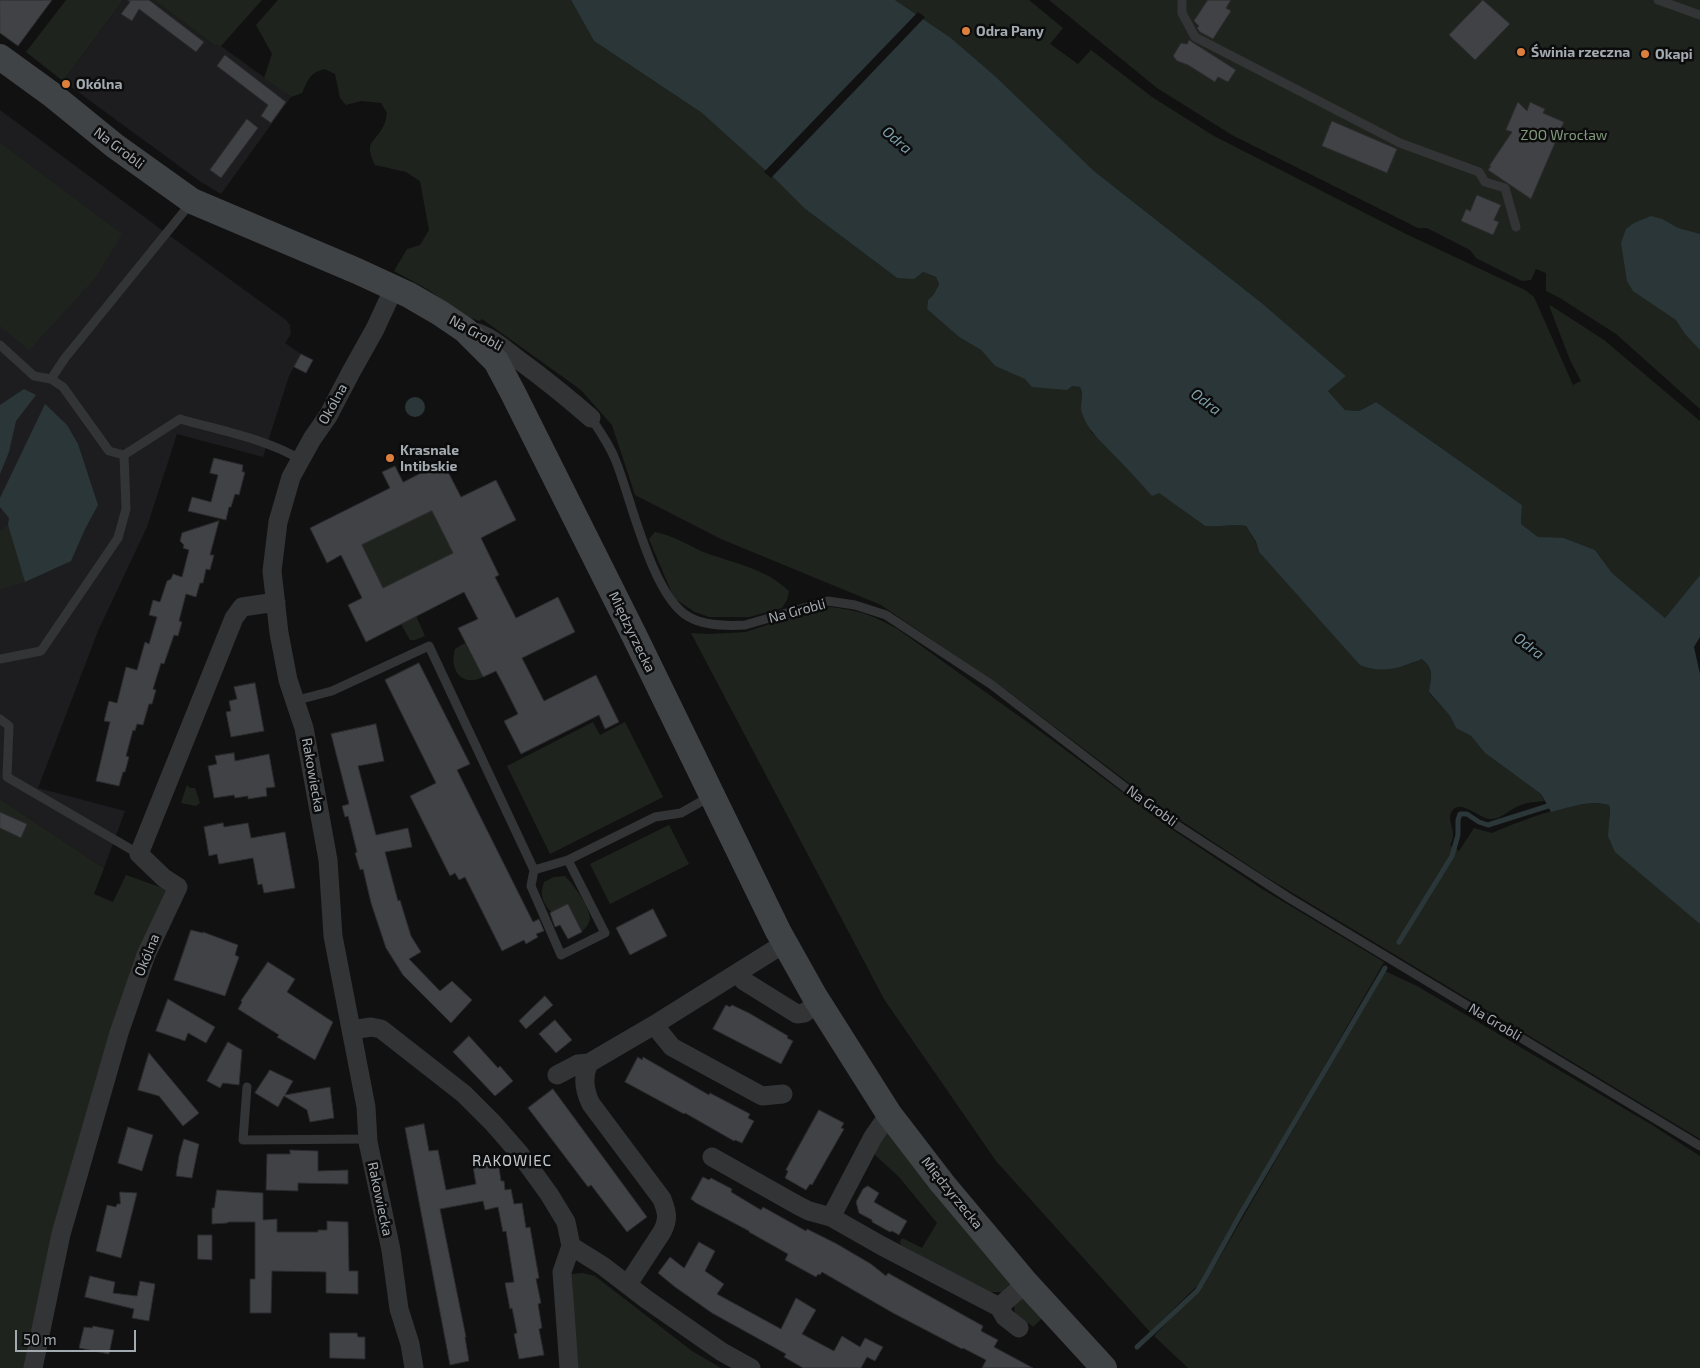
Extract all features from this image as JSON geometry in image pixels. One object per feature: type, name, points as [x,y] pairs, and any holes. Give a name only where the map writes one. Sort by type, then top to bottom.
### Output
[{"type":"street","name":"Na Grobli","points":[[0,57],[51,94],[115,146],[192,201],[394,288],[440,313],[465,330],[490,338],[555,387],[591,418]]},
{"type":"street","name":"Okólna","points":[[278,522],[291,477],[312,439],[328,416],[375,330],[394,288]]},
{"type":"street","name":"Międzyrzecka","points":[[465,330],[496,361],[513,392],[785,943],[819,1003],[889,1114],[942,1183],[1026,1283],[1104,1368]]},
{"type":"street","name":"Rakowiecka","points":[[278,522],[272,570],[279,633],[288,680],[304,728],[323,831],[328,860],[333,936],[366,1107],[368,1139],[391,1250],[398,1309],[410,1344],[414,1368]]},
{"type":"street","points":[[139,854],[234,618],[242,607],[276,602]]},
{"type":"street","name":"Okólna","points":[[33,1368],[61,1234],[119,1033],[146,955],[178,887],[164,878],[139,854]]},
{"type":"street","points":[[558,1075],[578,1064],[589,1062],[785,943]]},
{"type":"street","points":[[738,973],[744,981],[798,1014],[804,1013],[819,1003]]},
{"type":"street","points":[[654,1024],[672,1047],[762,1096],[783,1094]]},
{"type":"street","points":[[352,1030],[372,1027],[381,1029],[456,1088],[476,1105],[520,1154],[549,1194],[566,1222],[571,1246],[562,1272],[568,1368]]},
{"type":"street","points":[[589,1062],[585,1070],[584,1082],[591,1104],[662,1199],[668,1217],[662,1232],[628,1284]]},
{"type":"street","points":[[831,1217],[873,1137],[889,1114]]},
{"type":"street","points":[[712,1157],[809,1211],[831,1217],[999,1307],[1006,1317],[1019,1328]]},
{"type":"street","points":[[571,1246],[628,1284],[692,1332],[751,1368]]},
{"type":"street","points":[[999,1307],[1026,1283]]},
{"type":"lane","points":[[1182,0],[1182,13],[1195,37],[1400,143],[1480,172],[1485,182],[1505,188],[1516,228]]},
{"type":"lane","points":[[1658,0],[1700,15]]},
{"type":"lane","points":[[51,378],[65,358],[192,201]]},
{"type":"lane","points":[[0,345],[34,376],[51,378],[63,387],[109,450],[124,455]]},
{"type":"lane","name":"Na Grobli","points":[[591,418],[605,439],[617,463],[663,589],[671,601],[688,616],[707,623],[734,626],[745,625],[828,601],[855,605],[886,615],[992,685],[1161,815],[1289,898],[1700,1146]]},
{"type":"lane","points":[[124,455],[180,419],[267,444],[289,452],[301,460]]},
{"type":"lane","points":[[0,659],[41,651],[118,538],[126,509],[124,455]]},
{"type":"lane","points":[[294,701],[332,691],[429,646],[534,870],[530,886],[561,954],[605,933],[568,860]]},
{"type":"lane","points":[[0,719],[9,726],[7,777],[139,854]]},
{"type":"lane","points":[[534,870],[568,860],[655,817],[681,813],[712,796]]},
{"type":"lane","points":[[247,1087],[242,1140],[368,1139]]},
{"type":"shaded area","points":[[123,0],[154,0],[214,45],[221,46],[291,97],[221,194],[201,182],[63,81]]},
{"type":"shaded area","points":[[0,110],[286,320],[290,325],[291,334],[285,343],[301,354],[289,376],[263,457],[177,434],[147,527],[98,631],[38,788],[125,811],[104,868],[0,799]]},
{"type":"green space","points":[[66,0],[123,0],[63,81],[26,52]]},
{"type":"green space","points":[[154,0],[262,0],[221,46],[214,45]]},
{"type":"green space","points":[[278,0],[571,0],[594,41],[702,113],[804,208],[897,278],[923,272],[936,277],[939,284],[934,294],[928,300],[927,309],[959,337],[981,350],[995,366],[1026,379],[1080,387],[1091,432],[1158,492],[1205,526],[1246,526],[1259,552],[1303,601],[1404,666],[1422,659],[1430,670],[1429,693],[1450,716],[1456,728],[1471,736],[1485,753],[1541,794],[1544,801],[1524,804],[1494,819],[1486,818],[1465,808],[1456,808],[1452,811],[1450,817],[1453,834],[1450,845],[1459,851],[1474,828],[1492,833],[1518,822],[1566,807],[1597,803],[1609,805],[1609,818],[1700,924],[1700,1139],[1263,875],[1162,808],[1006,690],[881,605],[721,539],[635,495],[612,425],[581,390],[482,319],[480,321],[467,317],[427,289],[394,271],[407,249],[420,245],[429,230],[420,181],[406,172],[375,165],[370,146],[381,131],[387,113],[381,103],[361,101],[346,105],[340,98],[335,74],[325,69],[312,75],[302,93],[291,97],[264,78],[272,54],[256,25]]},
{"type":"green space","points":[[895,0],[1029,0],[1063,28],[1050,44],[1078,64],[1091,50],[1152,97],[1214,136],[1406,234],[1525,290],[1534,297],[1573,385],[1581,381],[1570,360],[1550,305],[1604,340],[1700,421],[1700,575],[1665,618],[1612,573],[1595,550],[1564,538],[1539,538],[1521,524],[1522,505],[1376,402],[1359,411],[1345,410],[1328,391],[1346,376],[1263,304],[1094,171],[996,77],[951,38]]},
{"type":"green space","name":"ZOO Wrocław","points":[[1049,0],[1700,0],[1700,409],[1616,334],[1546,291],[1546,273],[1536,269],[1531,280],[1522,281],[1476,258],[1470,250],[1427,228],[1418,228],[1232,135],[1157,88]]},
{"type":"green space","points":[[0,143],[122,234],[95,278],[29,350],[0,326]]},
{"type":"green space","points":[[432,511],[453,553],[383,588],[362,545]]},
{"type":"green space","points":[[8,525],[25,582],[0,589],[0,531]]},
{"type":"green space","points":[[655,532],[769,576],[789,591],[787,600],[782,608],[749,617],[709,617],[695,612],[674,598],[649,539]]},
{"type":"green space","points":[[828,607],[865,614],[899,630],[1173,830],[1262,889],[1384,962],[1200,1283],[1150,1332],[996,1161],[884,999],[691,633],[746,632],[805,612]]},
{"type":"green space","points":[[416,616],[425,636],[410,640],[401,624]]},
{"type":"green space","points":[[465,643],[483,677],[468,680],[458,675],[455,670],[455,649]]},
{"type":"green space","points":[[593,722],[600,735],[625,722],[663,797],[550,854],[507,766]]},
{"type":"green space","points":[[187,785],[190,788],[195,788],[200,803],[196,806],[181,803]]},
{"type":"green space","points":[[0,799],[104,868],[94,894],[113,902],[126,875],[171,891],[27,1368],[0,1368]]},
{"type":"green space","points":[[669,825],[689,864],[610,904],[590,864]]},
{"type":"green space","points":[[565,876],[580,896],[589,913],[589,922],[582,932],[552,913],[543,900],[544,882],[554,877]]},
{"type":"green space","points":[[1385,971],[1417,986],[1652,1125],[1700,1156],[1700,1368],[1188,1368],[1154,1336],[1205,1283]]},
{"type":"green space","points":[[887,1129],[1012,1285],[1003,1292],[988,1292],[901,1245],[902,1238],[922,1248],[937,1223],[899,1177],[874,1154]]},
{"type":"green space","points":[[583,1273],[595,1276],[692,1351],[721,1368],[575,1368],[572,1274]]},
{"type":"green space","points":[[1021,1295],[1045,1315],[1033,1327],[1029,1323],[1026,1326],[1015,1315],[1014,1304]]},
{"type":"water","name":"Odra","points":[[571,0],[895,0],[951,38],[996,77],[1094,171],[1263,304],[1346,376],[1328,391],[1345,410],[1359,411],[1376,402],[1522,505],[1521,524],[1538,537],[1564,538],[1595,550],[1612,573],[1665,618],[1700,575],[1700,637],[1694,647],[1700,674],[1700,924],[1615,852],[1608,836],[1609,805],[1594,803],[1551,812],[1541,794],[1485,753],[1471,736],[1456,728],[1450,716],[1429,692],[1430,670],[1422,659],[1391,669],[1368,668],[1360,665],[1259,552],[1256,542],[1246,526],[1205,526],[1159,493],[1152,496],[1091,430],[1081,410],[1082,395],[1080,387],[1072,386],[1067,390],[1032,387],[1025,379],[995,366],[981,350],[959,337],[927,309],[928,300],[934,294],[939,284],[936,277],[923,272],[914,279],[897,278],[804,208],[702,113],[594,41]]},
{"type":"water","points":[[1651,216],[1662,219],[1678,228],[1700,234],[1700,350],[1685,334],[1676,320],[1633,291],[1627,281],[1621,243],[1626,229],[1634,223]]},
{"type":"water","points":[[24,389],[36,395],[16,421],[9,452],[0,474],[0,405]]},
{"type":"water","points":[[411,397],[419,397],[425,403],[425,411],[419,417],[411,417],[405,411],[405,403]]},
{"type":"water","points":[[45,404],[67,425],[78,444],[98,505],[71,561],[25,582],[8,525],[9,518],[0,507],[0,498]]},
{"type":"pier","points":[[918,12],[925,17],[771,178],[764,172]]},
{"type":"building","points":[[0,0],[52,0],[18,46],[0,33]]},
{"type":"building","points":[[128,0],[149,0],[204,42],[196,52],[139,9],[132,21],[121,14],[130,2]]},
{"type":"building","points":[[1208,0],[1231,0],[1226,8],[1231,11],[1213,39],[1200,32],[1197,28],[1199,26],[1194,21]]},
{"type":"building","points":[[1483,0],[1510,24],[1475,60],[1449,35]]},
{"type":"building","points":[[1189,40],[1236,70],[1228,82],[1218,77],[1215,82],[1188,65],[1177,61],[1173,56],[1181,43],[1187,44]]},
{"type":"building","points":[[225,55],[286,102],[271,123],[261,116],[268,105],[217,66]]},
{"type":"building","points":[[1518,102],[1527,111],[1530,102],[1545,109],[1543,113],[1564,122],[1531,199],[1488,170],[1512,132],[1506,130]]},
{"type":"building","points":[[247,119],[258,128],[221,178],[210,170]]},
{"type":"building","points":[[1332,121],[1397,149],[1387,173],[1322,146]]},
{"type":"building","points":[[1477,195],[1501,205],[1494,220],[1499,222],[1493,235],[1461,221],[1466,209],[1470,211]]},
{"type":"building","points":[[301,354],[313,360],[306,373],[294,367]]},
{"type":"building","points":[[214,458],[243,465],[242,472],[245,472],[239,495],[235,494],[226,520],[188,511],[192,497],[211,502],[218,475],[210,473]]},
{"type":"building","points":[[443,462],[461,497],[496,480],[516,520],[481,538],[499,575],[495,577],[516,618],[558,597],[575,632],[522,658],[544,701],[596,675],[619,722],[605,729],[599,715],[521,754],[504,721],[518,714],[504,686],[496,671],[483,677],[458,628],[478,619],[464,592],[366,642],[348,605],[362,598],[341,555],[327,563],[310,528],[390,488],[382,472],[395,466],[403,482]],"holes":[[[432,511],[453,553],[383,588],[362,545]]]},
{"type":"building","points":[[219,521],[210,555],[214,555],[210,570],[206,569],[203,583],[200,583],[196,597],[186,594],[179,621],[182,622],[178,636],[174,635],[164,664],[161,663],[153,689],[156,690],[152,704],[149,704],[143,725],[137,724],[135,731],[133,730],[126,756],[129,757],[119,786],[96,781],[110,722],[104,721],[109,701],[117,703],[126,667],[137,670],[145,642],[149,644],[157,617],[149,615],[153,600],[160,602],[167,581],[171,579],[173,574],[182,577],[189,550],[183,548],[184,545],[180,541],[182,533]]},
{"type":"building","points":[[419,663],[470,764],[457,770],[533,922],[539,919],[544,931],[536,934],[538,937],[526,944],[524,940],[502,951],[465,877],[459,880],[455,873],[450,876],[410,796],[436,783],[385,680]]},
{"type":"building","points":[[255,683],[264,731],[231,737],[226,712],[231,711],[229,701],[237,699],[234,687]]},
{"type":"building","points":[[376,724],[384,761],[358,766],[376,835],[408,828],[412,847],[385,852],[398,901],[400,900],[411,936],[421,952],[409,959],[440,991],[452,981],[472,1000],[451,1023],[403,975],[386,948],[371,903],[363,869],[360,870],[355,853],[357,852],[348,816],[345,817],[342,806],[349,804],[331,734]]},
{"type":"building","points":[[234,753],[235,761],[269,754],[275,787],[266,788],[267,796],[248,799],[248,796],[235,798],[234,795],[214,798],[208,766],[217,764],[215,756]]},
{"type":"building","points":[[0,812],[27,824],[21,838],[0,828]]},
{"type":"building","points":[[223,823],[224,827],[248,823],[251,838],[285,832],[295,888],[264,893],[262,884],[258,885],[253,858],[219,864],[217,854],[209,856],[204,827]]},
{"type":"building","points":[[568,904],[582,932],[568,939],[560,925],[555,927],[550,913]]},
{"type":"building","points":[[653,909],[667,936],[630,955],[616,928]]},
{"type":"building","points":[[191,930],[203,932],[238,945],[235,955],[239,957],[225,996],[174,980]]},
{"type":"building","points":[[268,962],[295,979],[287,992],[333,1022],[315,1060],[277,1037],[279,1035],[238,1009],[241,1001]]},
{"type":"building","points":[[545,996],[553,1005],[526,1029],[519,1021]]},
{"type":"building","points":[[168,999],[215,1027],[206,1043],[188,1033],[185,1041],[156,1031]]},
{"type":"building","points":[[726,1005],[730,1007],[732,1005],[749,1013],[788,1036],[787,1038],[793,1041],[781,1064],[713,1029]]},
{"type":"building","points":[[555,1020],[572,1040],[556,1053],[539,1034]]},
{"type":"building","points":[[469,1036],[498,1068],[500,1066],[513,1081],[495,1096],[453,1052]]},
{"type":"building","points":[[228,1042],[242,1050],[239,1085],[223,1083],[220,1088],[207,1081]]},
{"type":"building","points":[[149,1053],[199,1113],[183,1126],[159,1096],[138,1090]]},
{"type":"building","points":[[638,1057],[642,1060],[643,1057],[709,1095],[710,1093],[750,1114],[748,1118],[754,1121],[742,1143],[734,1141],[625,1082]]},
{"type":"building","points":[[270,1070],[293,1081],[285,1095],[330,1087],[334,1118],[310,1122],[307,1110],[284,1096],[278,1107],[255,1093]]},
{"type":"building","points":[[553,1089],[647,1217],[627,1232],[591,1185],[588,1187],[528,1108]]},
{"type":"building","points":[[819,1110],[844,1123],[841,1128],[844,1129],[812,1185],[810,1184],[806,1190],[785,1178],[788,1171],[786,1170]]},
{"type":"building","points":[[424,1124],[429,1151],[438,1150],[446,1190],[476,1184],[472,1161],[492,1157],[494,1168],[499,1167],[501,1181],[504,1181],[505,1190],[511,1189],[514,1204],[522,1203],[526,1228],[530,1227],[539,1278],[536,1279],[541,1303],[538,1304],[542,1328],[539,1329],[544,1355],[519,1359],[514,1334],[517,1333],[505,1283],[514,1282],[506,1231],[503,1232],[498,1207],[485,1210],[483,1201],[440,1209],[466,1337],[469,1361],[450,1365],[405,1128]]},
{"type":"building","points":[[128,1127],[153,1135],[142,1171],[118,1163]]},
{"type":"building","points":[[184,1139],[199,1144],[192,1178],[176,1176]]},
{"type":"building","points":[[290,1150],[318,1151],[318,1171],[348,1170],[348,1184],[298,1183],[298,1191],[266,1190],[267,1154],[290,1154]]},
{"type":"building","points":[[703,1177],[709,1180],[711,1178],[732,1189],[731,1192],[761,1210],[763,1207],[806,1231],[807,1229],[837,1244],[871,1264],[886,1276],[888,1273],[983,1326],[981,1331],[998,1340],[994,1347],[1033,1368],[982,1368],[986,1360],[893,1313],[822,1272],[816,1277],[785,1260],[788,1254],[691,1199]]},
{"type":"building","points":[[868,1186],[879,1193],[874,1202],[907,1221],[899,1235],[892,1231],[890,1232],[859,1213],[856,1202],[863,1189]]},
{"type":"building","points":[[217,1190],[263,1193],[263,1220],[277,1219],[277,1232],[318,1232],[318,1230],[327,1230],[327,1221],[348,1222],[349,1271],[358,1271],[358,1294],[326,1293],[326,1272],[272,1271],[271,1313],[250,1313],[250,1279],[255,1279],[255,1222],[212,1224],[212,1208],[214,1208]]},
{"type":"building","points":[[120,1192],[137,1193],[121,1258],[96,1251],[107,1205],[116,1207],[117,1204],[120,1204]]},
{"type":"building","points":[[198,1235],[212,1235],[212,1260],[198,1259]]},
{"type":"building","points":[[699,1242],[715,1251],[705,1271],[724,1284],[717,1294],[781,1329],[796,1298],[816,1310],[802,1334],[834,1351],[842,1336],[860,1347],[865,1338],[883,1347],[875,1361],[867,1357],[861,1368],[803,1368],[784,1357],[786,1354],[712,1313],[658,1273],[670,1257],[684,1268]]},
{"type":"building","points":[[90,1276],[115,1282],[113,1293],[137,1296],[140,1281],[155,1284],[149,1321],[132,1318],[134,1309],[85,1297]]},
{"type":"building","points":[[93,1326],[114,1330],[109,1354],[79,1348],[84,1327],[92,1328]]},
{"type":"building","points":[[330,1333],[357,1333],[358,1337],[365,1337],[365,1359],[330,1358]]},
{"type":"waterway","points":[[1399,942],[1452,856],[1458,835],[1460,814],[1467,814],[1479,822],[1488,825],[1548,806],[1552,801]]},
{"type":"waterway","points":[[1137,1347],[1197,1291],[1385,968]]},
{"type":"place","name":"Odra Pany","points":[[966,31]]},
{"type":"place","name":"Świnia rzeczna","points":[[1521,52]]},
{"type":"place","name":"Okapi","points":[[1645,54]]},
{"type":"place","name":"Okólna","points":[[66,84]]},
{"type":"place","name":"Krasnale Intibskie","points":[[390,458]]},
{"type":"district","name":"RAKOWIEC","points":[[512,1161]]}]
